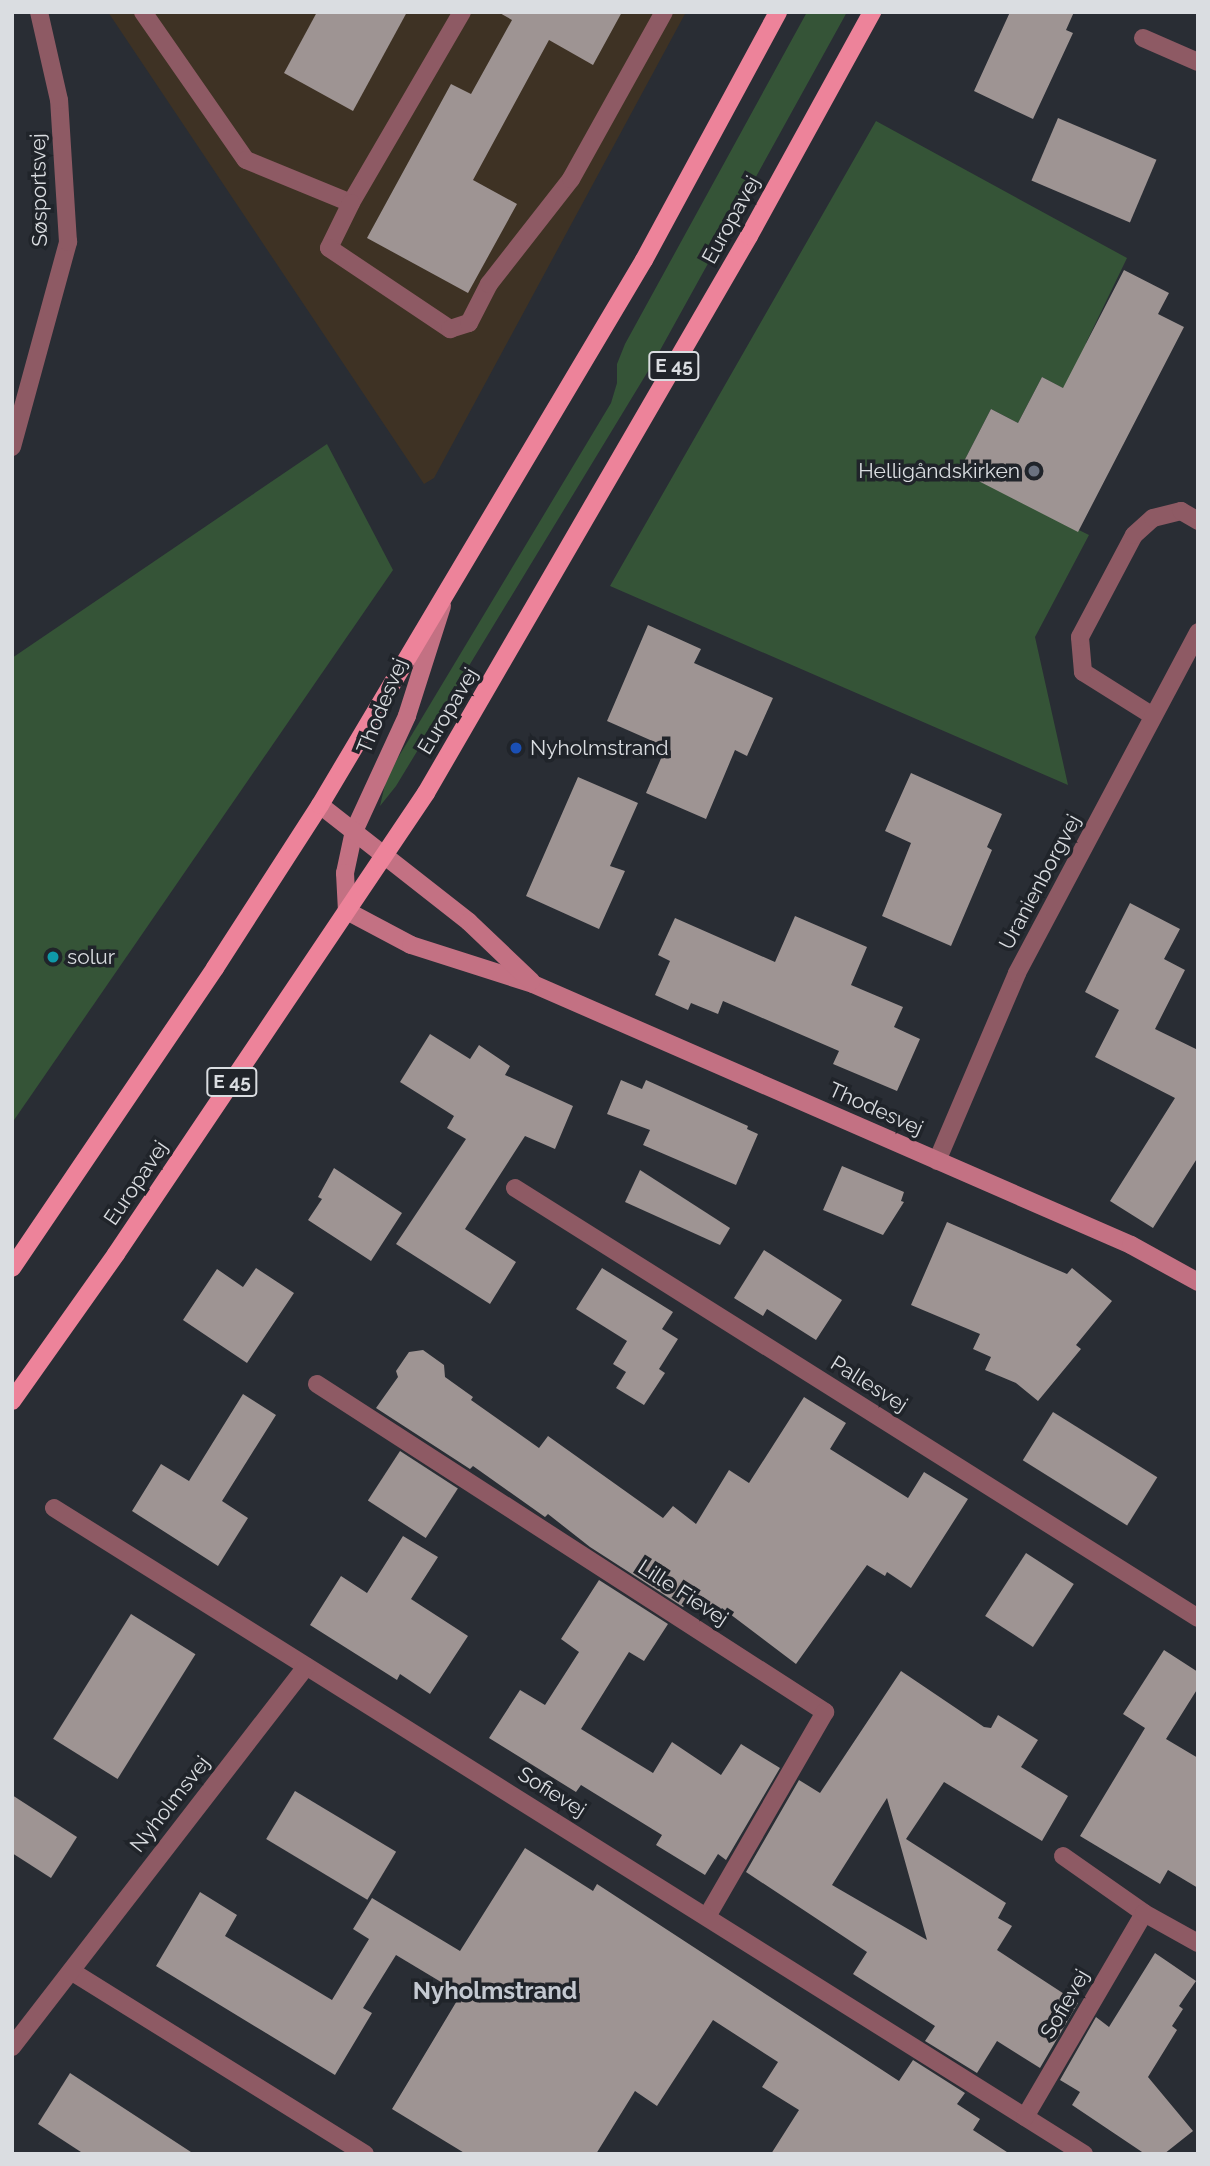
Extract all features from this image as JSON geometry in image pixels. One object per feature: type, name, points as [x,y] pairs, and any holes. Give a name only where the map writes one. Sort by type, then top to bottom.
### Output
[{"type":"main road","points":[[12,1269],[215,968],[320,805],[644,260],[778,12]]},
{"type":"main road","name":"Europavej","points":[[12,1401],[116,1254],[347,911],[471,717],[749,236],[872,12]]},
{"type":"main road","name":"Thodesvej","points":[[446,596],[407,716],[354,831],[345,873],[347,911],[411,945],[533,984],[1131,1245],[1198,1282]]},
{"type":"main road","name":"Thodesvej","points":[[320,805],[469,922],[533,984]]},
{"type":"street","name":"Søsportsvej","points":[[12,447],[68,242],[59,100],[40,12]]},
{"type":"street","points":[[143,12],[246,160],[351,203]]},
{"type":"street","points":[[462,12],[351,203],[329,248],[450,329],[469,323],[489,284],[571,179],[664,12]]},
{"type":"street","points":[[1143,38],[1198,62]]},
{"type":"street","points":[[1153,716],[1083,672],[1080,637],[1134,535],[1153,518],[1181,512],[1198,521]]},
{"type":"street","name":"Uranienborgvej","points":[[937,1161],[1017,973],[1198,632]]},
{"type":"street","name":"Pallesvej","points":[[515,1188],[1198,1618]]},
{"type":"street","name":"Lille Fievej","points":[[317,1384],[825,1712],[707,1916]]},
{"type":"street","name":"Sofievej","points":[[54,1508],[1084,2154]]},
{"type":"street","name":"Nyholmsvej","points":[[12,2047],[306,1665]]},
{"type":"street","points":[[1063,1856],[1144,1913],[1198,1942]]},
{"type":"street","name":"Sofievej","points":[[1025,2117],[1144,1913]]},
{"type":"street","points":[[71,1971],[365,2154]]},
{"type":"shaded area","points":[[108,12],[686,12],[434,478],[424,484]]},
{"type":"green space","points":[[807,12],[847,12],[653,363],[396,786],[380,806],[387,776],[611,403],[617,383],[617,364],[625,344]]},
{"type":"green space","points":[[876,121],[1127,258],[1086,343],[1085,400],[1042,377],[1018,423],[991,409],[959,471],[1089,535],[1035,637],[1068,785],[610,586]]},
{"type":"green space","points":[[327,444],[393,570],[12,1123],[12,658]]},
{"type":"building","points":[[317,12],[407,12],[353,111],[284,73]]},
{"type":"building","points":[[498,12],[622,12],[593,65],[549,40],[473,180],[517,204],[468,293],[367,238],[451,84],[471,94],[512,20]]},
{"type":"building","points":[[1010,12],[1074,12],[1066,30],[1073,33],[1033,119],[974,91]]},
{"type":"building","points":[[1058,118],[1156,160],[1130,222],[1031,181]]},
{"type":"building","points":[[1124,270],[1169,293],[1158,314],[1184,327],[1078,532],[959,471],[991,409],[1018,423],[1042,377],[1063,388]]},
{"type":"building","points":[[648,625],[701,649],[694,663],[773,698],[747,756],[735,750],[706,819],[646,793],[666,747],[607,721]]},
{"type":"building","points":[[911,773],[1002,814],[987,847],[992,850],[951,946],[882,916],[911,843],[885,831]]},
{"type":"building","points":[[578,777],[638,803],[610,866],[625,871],[599,929],[526,896]]},
{"type":"building","points":[[1130,903],[1180,929],[1164,959],[1185,970],[1155,1029],[1198,1050],[1198,1157],[1153,1228],[1110,1201],[1175,1098],[1095,1057],[1119,1010],[1085,992]]},
{"type":"building","points":[[795,916],[867,947],[851,985],[903,1007],[894,1027],[920,1039],[897,1091],[833,1064],[839,1051],[723,1001],[718,1014],[691,1003],[688,1010],[655,995],[670,961],[658,955],[675,918],[775,962]]},
{"type":"building","points":[[430,1034],[470,1059],[479,1045],[510,1066],[505,1075],[573,1106],[555,1149],[525,1136],[465,1229],[516,1262],[490,1304],[396,1244],[466,1139],[447,1128],[454,1116],[400,1082]]},
{"type":"building","points":[[621,1080],[642,1089],[646,1080],[748,1126],[747,1129],[758,1134],[736,1185],[643,1145],[650,1130],[607,1114]]},
{"type":"building","points":[[842,1166],[904,1192],[901,1201],[904,1202],[883,1235],[823,1210]]},
{"type":"building","points":[[334,1168],[402,1213],[371,1261],[308,1220],[322,1199],[318,1197]]},
{"type":"building","points":[[640,1170],[730,1228],[720,1245],[625,1202]]},
{"type":"building","points":[[947,1222],[1067,1274],[1072,1268],[1112,1301],[1076,1345],[1081,1349],[1038,1401],[1016,1383],[985,1370],[991,1357],[973,1349],[980,1334],[911,1305]]},
{"type":"building","points":[[764,1250],[842,1300],[816,1340],[767,1309],[763,1316],[734,1298]]},
{"type":"building","points":[[256,1268],[294,1293],[247,1363],[183,1320],[217,1269],[243,1287]]},
{"type":"building","points":[[602,1268],[673,1312],[662,1329],[678,1339],[659,1369],[665,1373],[644,1405],[616,1388],[626,1372],[613,1364],[627,1341],[576,1309]]},
{"type":"building","points":[[423,1350],[444,1365],[445,1377],[473,1397],[471,1400],[539,1448],[548,1436],[663,1518],[673,1506],[696,1524],[729,1470],[749,1483],[804,1397],[846,1423],[830,1449],[908,1498],[924,1472],[968,1499],[911,1588],[887,1572],[885,1576],[867,1565],[796,1664],[722,1608],[717,1615],[692,1596],[683,1607],[590,1547],[548,1514],[545,1517],[473,1466],[470,1469],[376,1408],[398,1377],[396,1371],[409,1352]]},
{"type":"building","points":[[243,1394],[276,1415],[222,1501],[248,1518],[218,1566],[132,1511],[161,1464],[189,1481]]},
{"type":"building","points":[[1053,1412],[1157,1477],[1127,1526],[1023,1460]]},
{"type":"building","points":[[400,1451],[458,1489],[426,1538],[368,1500]]},
{"type":"building","points":[[403,1536],[438,1557],[411,1599],[468,1636],[430,1694],[400,1674],[397,1680],[310,1625],[341,1576],[367,1593]]},
{"type":"building","points":[[1026,1553],[1074,1584],[1033,1647],[985,1616]]},
{"type":"building","points":[[599,1580],[668,1624],[644,1661],[629,1652],[581,1729],[653,1773],[672,1742],[721,1775],[741,1744],[780,1768],[726,1860],[718,1854],[705,1875],[656,1845],[662,1835],[581,1785],[576,1792],[489,1738],[520,1690],[545,1705],[579,1652],[561,1639]]},
{"type":"building","points":[[131,1614],[195,1654],[118,1779],[53,1739]]},
{"type":"building","points":[[1164,1650],[1198,1672],[1198,1688],[1166,1739],[1198,1758],[1198,1888],[1168,1870],[1160,1884],[1080,1836],[1145,1728],[1123,1714]]},
{"type":"building","points":[[901,1671],[984,1727],[991,1728],[998,1715],[1038,1740],[1021,1767],[1068,1796],[1042,1841],[944,1782],[906,1839],[1006,1903],[998,1918],[1012,1926],[997,1950],[1078,2003],[1040,2068],[997,2041],[977,2073],[925,2041],[935,2026],[853,1974],[867,1952],[746,1872],[799,1780],[820,1793]],"holes":[[[887,1798],[927,1940],[832,1885]]]},
{"type":"building","points":[[295,1791],[396,1852],[367,1900],[266,1839]]},
{"type":"building","points":[[12,1795],[77,1837],[51,1878],[12,1853]]},
{"type":"building","points":[[525,1848],[593,1891],[597,1884],[899,2081],[913,2060],[965,2093],[957,2104],[980,2119],[973,2130],[1010,2154],[771,2154],[799,2110],[762,2087],[778,2062],[713,2020],[657,2106],[635,2091],[596,2154],[466,2154],[392,2109],[461,1994],[396,1955],[363,2008],[372,2013],[335,2075],[156,1966],[200,1892],[237,1915],[225,1936],[332,2000],[369,1939],[353,1929],[372,1898],[460,1951]]},
{"type":"building","points":[[1155,1953],[1196,1981],[1179,2006],[1183,2009],[1172,2026],[1177,2030],[1148,2077],[1193,2131],[1164,2154],[1145,2154],[1072,2105],[1080,2092],[1060,2080],[1096,2017],[1109,2027]]},
{"type":"building","points":[[70,2073],[194,2154],[84,2154],[38,2124]]},
{"type":"place","name":"Helligåndskirken","points":[[1034,471]]},
{"type":"place","name":"Nyholmstrand","points":[[516,748]]},
{"type":"place","name":"solur","points":[[53,957]]},
{"type":"district","name":"Nyholmstrand","points":[[495,1991]]}]
